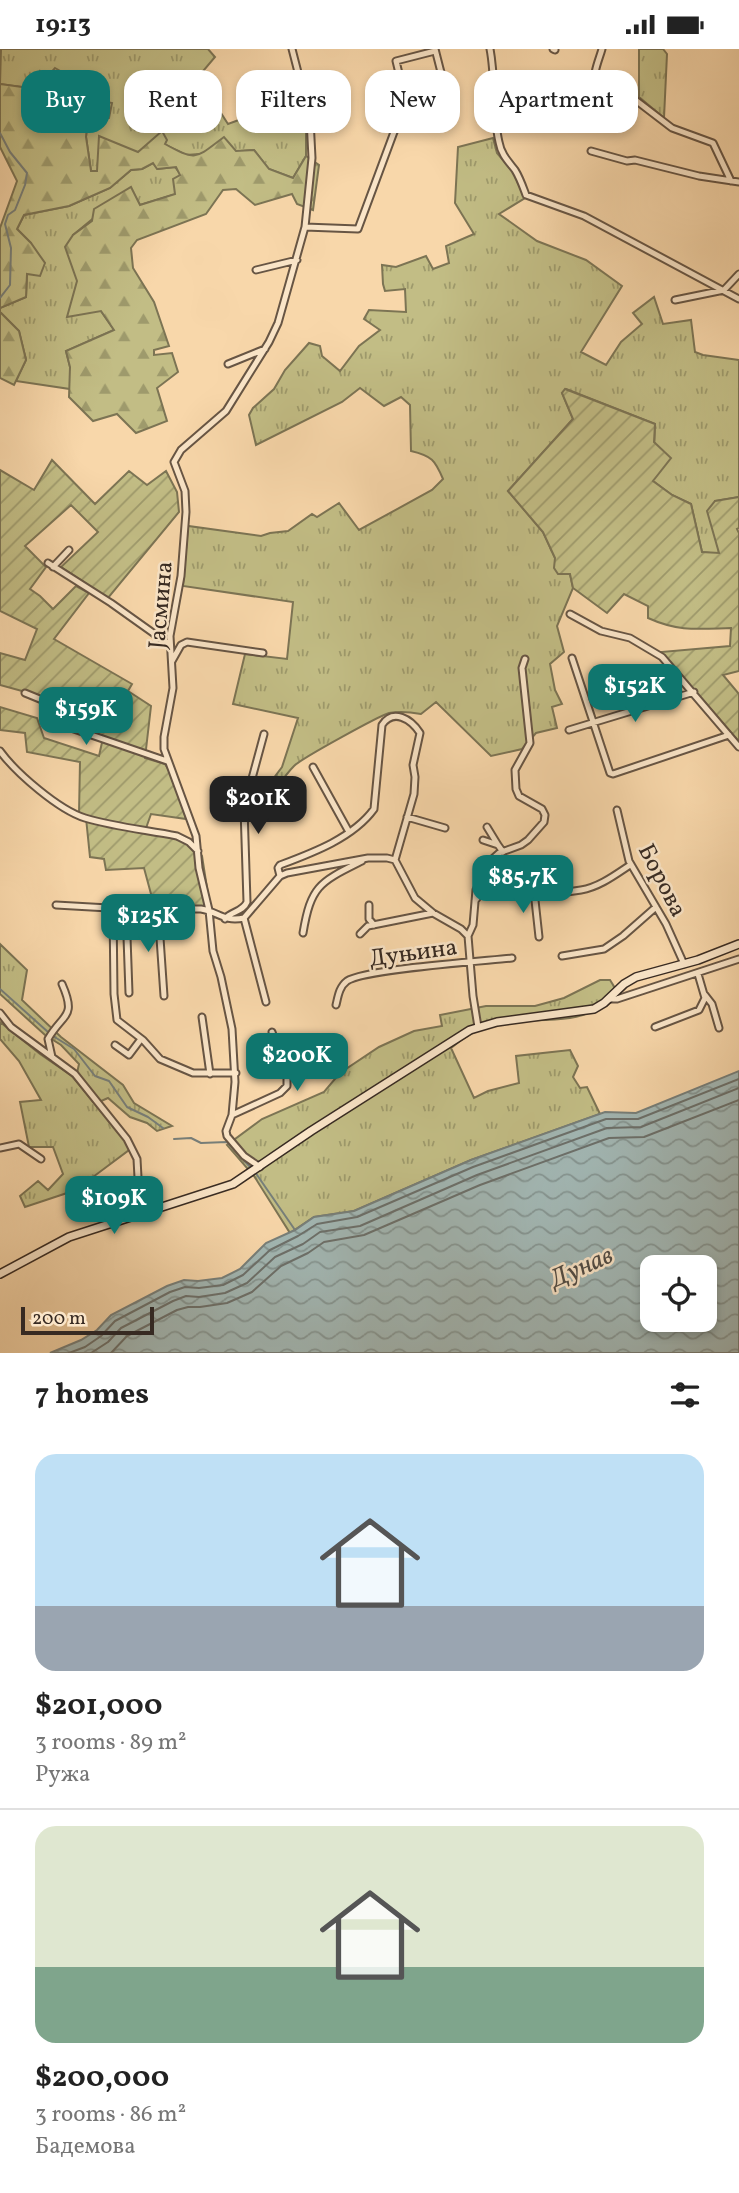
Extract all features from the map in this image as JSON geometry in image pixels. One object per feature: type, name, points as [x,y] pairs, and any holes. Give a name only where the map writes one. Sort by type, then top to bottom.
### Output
[{"type":"main road","points":[[0,1274],[69,1237],[218,1191],[248,1175],[419,1062],[478,1027],[504,1021],[589,1011],[601,1006],[624,983],[636,977],[684,964],[739,944]]},
{"type":"street","name":"Јасмина","points":[[258,1168],[228,1138],[226,1131],[232,1115],[236,1073],[232,1029],[213,951],[209,910],[199,868],[194,828],[167,761],[163,743],[172,694],[170,645],[181,576],[186,512],[185,491],[175,467],[175,458],[226,411],[265,349],[278,323],[305,227],[312,158],[311,129],[292,49]]},
{"type":"street","points":[[490,49],[494,69],[498,142],[501,152],[516,171],[526,195],[584,215],[739,299]]},
{"type":"street","points":[[602,49],[594,80],[596,84],[625,92],[672,128],[713,143],[731,181]]},
{"type":"street","points":[[305,227],[358,229],[394,132],[410,119],[396,61],[435,50],[440,70]]},
{"type":"street","points":[[591,151],[627,161],[635,160],[739,182]]},
{"type":"street","points":[[256,270],[297,260]]},
{"type":"street","points":[[675,300],[724,290],[739,274]]},
{"type":"street","points":[[228,364],[265,349]]},
{"type":"street","points":[[69,550],[50,565],[111,603],[170,645]]},
{"type":"street","points":[[570,614],[591,627],[630,638],[651,649],[668,663],[739,747]]},
{"type":"street","points":[[172,661],[181,645],[187,642],[263,653]]},
{"type":"street","points":[[572,658],[607,769],[613,774],[729,736]]},
{"type":"street","points":[[478,1027],[468,936],[473,925],[478,883],[494,857],[528,840],[545,818],[542,809],[519,796],[516,789],[515,770],[530,743],[522,668],[524,659]]},
{"type":"street","points":[[569,730],[694,692]]},
{"type":"street","points":[[25,693],[52,704],[59,722],[65,726],[167,761]]},
{"type":"street","points":[[280,876],[280,865],[305,856],[349,832],[369,817],[374,809],[382,725],[389,717],[408,719],[420,733],[413,765],[414,794],[395,860],[410,891],[433,913],[468,936]]},
{"type":"street","points":[[225,919],[244,907],[247,902],[244,808],[264,734]]},
{"type":"street","points":[[0,751],[17,770],[66,810],[85,818],[177,836],[198,851]]},
{"type":"street","points":[[313,767],[349,832]]},
{"type":"street","name":"Борова","points":[[617,810],[630,865],[673,938],[684,964]]},
{"type":"street","points":[[407,817],[445,828]]},
{"type":"street","points":[[487,827],[503,852]]},
{"type":"street","points":[[483,840],[498,845]]},
{"type":"street","points":[[56,905],[209,910],[225,919],[244,918],[280,876],[309,867],[323,867],[368,858],[395,860]]},
{"type":"street","points":[[303,933],[310,901],[320,885],[368,858]]},
{"type":"street","points":[[474,904],[481,893],[501,886],[555,893],[583,890],[600,884],[630,865]]},
{"type":"street","points":[[534,891],[538,937]]},
{"type":"street","points":[[369,905],[369,919],[374,925]]},
{"type":"street","points":[[113,908],[116,1017],[160,1059],[193,1073],[236,1073]]},
{"type":"street","points":[[562,955],[604,949],[656,908]]},
{"type":"street","points":[[126,909],[129,993]]},
{"type":"street","points":[[158,909],[164,996]]},
{"type":"street","points":[[360,934],[374,925],[433,913]]},
{"type":"street","points":[[244,918],[266,1002]]},
{"type":"street","name":"Дуњина","points":[[336,1005],[341,988],[352,979],[379,973],[513,958]]},
{"type":"street","points":[[608,999],[614,1000],[739,959]]},
{"type":"street","points":[[655,1027],[699,1010],[705,1002],[705,995],[698,974]]},
{"type":"street","points":[[52,1057],[50,1035],[68,1013],[70,1005],[62,984]]},
{"type":"street","points":[[705,995],[712,1004],[719,1028]]},
{"type":"street","points":[[0,1013],[11,1027],[75,1074],[127,1139],[137,1159],[140,1214]]},
{"type":"street","points":[[202,1017],[209,1074]]},
{"type":"street","points":[[232,1115],[280,1093],[287,1086],[287,1075],[272,1032]]},
{"type":"street","points":[[115,1045],[129,1055],[141,1039]]},
{"type":"street","points":[[0,1148],[19,1145],[41,1159]]},
{"type":"green space","points":[[1,49],[208,49],[215,57],[204,70],[124,70],[124,133],[222,133],[222,115],[228,124],[236,121],[236,133],[306,133],[306,156],[293,178],[269,169],[254,150],[186,155],[164,144],[138,152],[97,172],[91,171],[86,133],[110,133],[110,70],[21,70],[21,87],[0,84]]},
{"type":"green space","points":[[639,49],[663,49],[667,54],[664,118],[639,97]]},
{"type":"green space","points":[[0,84],[21,87],[21,133],[86,133],[91,171],[97,171],[99,136],[138,152],[160,133],[163,133],[167,140],[165,144],[190,155],[201,153],[224,137],[236,151],[254,150],[269,169],[293,178],[306,156],[319,165],[313,210],[297,204],[292,194],[255,205],[236,189],[223,190],[206,214],[137,240],[131,248],[133,268],[154,302],[169,346],[154,350],[154,355],[172,353],[178,372],[157,388],[167,421],[136,433],[117,414],[93,421],[69,397],[70,367],[66,351],[114,330],[101,311],[67,317],[77,281],[65,247],[73,235],[92,221],[94,209],[131,187],[140,205],[175,194],[173,179],[180,175],[176,167],[157,169],[153,163],[142,169],[131,170],[110,188],[69,206],[24,215],[17,229],[45,263],[40,276],[27,274],[26,297],[0,308],[0,228],[17,181],[0,147]]},
{"type":"green space","points":[[493,138],[497,153],[513,172],[525,198],[499,214],[537,241],[586,260],[622,286],[581,352],[606,365],[621,342],[642,324],[633,313],[654,297],[663,324],[691,320],[695,352],[739,360],[739,497],[715,501],[719,554],[702,552],[691,504],[672,495],[653,481],[655,424],[566,389],[562,393],[573,419],[508,491],[543,532],[555,558],[570,574],[573,588],[557,626],[564,652],[550,664],[555,690],[562,704],[552,707],[557,728],[536,733],[522,749],[491,756],[436,702],[421,714],[389,713],[294,766],[252,815],[255,803],[282,767],[298,718],[233,704],[245,654],[287,659],[293,602],[183,586],[188,526],[261,536],[288,531],[312,514],[317,517],[339,503],[359,530],[432,490],[443,479],[432,460],[411,451],[410,405],[401,397],[384,406],[360,388],[342,402],[256,445],[249,415],[274,389],[285,370],[309,343],[320,346],[322,356],[340,371],[359,346],[380,330],[364,319],[369,310],[406,312],[405,289],[385,291],[382,265],[396,267],[426,256],[433,269],[449,263],[446,246],[474,234],[455,203],[458,147]]},
{"type":"green space","points":[[153,163],[158,169],[175,167],[181,175],[176,194],[140,205],[130,188],[73,235],[101,311],[114,330],[66,351],[70,367],[70,389],[16,381],[26,360],[19,331],[0,312],[0,308],[26,297],[31,243],[17,229],[24,215],[69,206],[110,188],[131,170],[142,169]]},
{"type":"green space","points":[[0,312],[19,331],[26,360],[14,385],[0,378]]},
{"type":"green space","points":[[565,389],[655,424],[654,442],[671,458],[653,481],[672,495],[691,504],[702,552],[719,553],[707,511],[715,501],[739,497],[739,671],[723,675],[739,694],[739,742],[661,652],[730,646],[731,628],[689,629],[669,626],[648,618],[648,606],[624,594],[607,613],[573,588],[570,574],[558,574],[554,568],[555,558],[543,532],[508,491],[573,419],[562,393]]},
{"type":"green space","points":[[52,460],[95,504],[129,471],[147,485],[166,471],[177,492],[179,512],[108,598],[61,567],[98,532],[71,505],[25,546],[46,567],[30,589],[53,609],[76,586],[89,593],[54,639],[132,684],[128,691],[151,706],[145,758],[165,764],[175,780],[186,819],[151,814],[145,831],[191,843],[202,856],[210,907],[154,905],[144,868],[106,870],[104,859],[90,857],[86,818],[79,814],[80,762],[27,752],[25,733],[0,730],[0,707],[37,718],[44,738],[99,756],[103,738],[46,711],[51,699],[0,685],[0,653],[25,660],[37,629],[0,611],[0,470],[34,490]]},
{"type":"green space","points":[[0,944],[27,970],[22,1000],[61,1037],[123,1085],[134,1103],[172,1126],[157,1131],[147,1123],[130,1117],[108,1098],[99,1102],[77,1073],[79,1064],[61,1045],[45,1035],[0,994]]},
{"type":"green space","points":[[600,980],[610,980],[615,988],[608,998],[611,1002],[596,1010],[570,1018],[494,1025],[480,1029],[451,1048],[474,1098],[488,1091],[519,1083],[516,1056],[570,1050],[578,1066],[573,1077],[580,1088],[587,1087],[600,1114],[471,1160],[354,1211],[314,1217],[290,1233],[254,1176],[227,1145],[262,1119],[324,1092],[340,1073],[379,1047],[414,1031],[442,1026],[440,1015],[486,1006],[535,1006],[564,998]]},
{"type":"green space","points":[[0,1022],[72,1076],[127,1143],[129,1150],[67,1193],[25,1207],[20,1196],[38,1181],[48,1190],[63,1174],[53,1147],[29,1147],[20,1102],[41,1100],[19,1061],[0,1039]]},
{"type":"water","name":"Дунав","points":[[739,1071],[739,1353],[50,1353],[81,1340],[97,1330],[111,1315],[167,1286],[184,1280],[222,1278],[240,1269],[266,1243],[295,1230],[314,1217],[354,1211],[471,1160],[605,1112],[636,1113]]},
{"type":"waterway","points":[[0,133],[10,152],[27,173],[15,210],[8,215],[5,224],[11,248],[10,285],[0,298]]},
{"type":"waterway","points":[[0,989],[48,1032]]},
{"type":"waterway","points":[[53,1036],[74,1049],[95,1076],[109,1081],[127,1107],[163,1128]]},
{"type":"waterway","points":[[174,1139],[191,1138],[201,1143],[227,1142],[251,1168]]},
{"type":"waterway","points":[[255,1172],[295,1230]]}]
